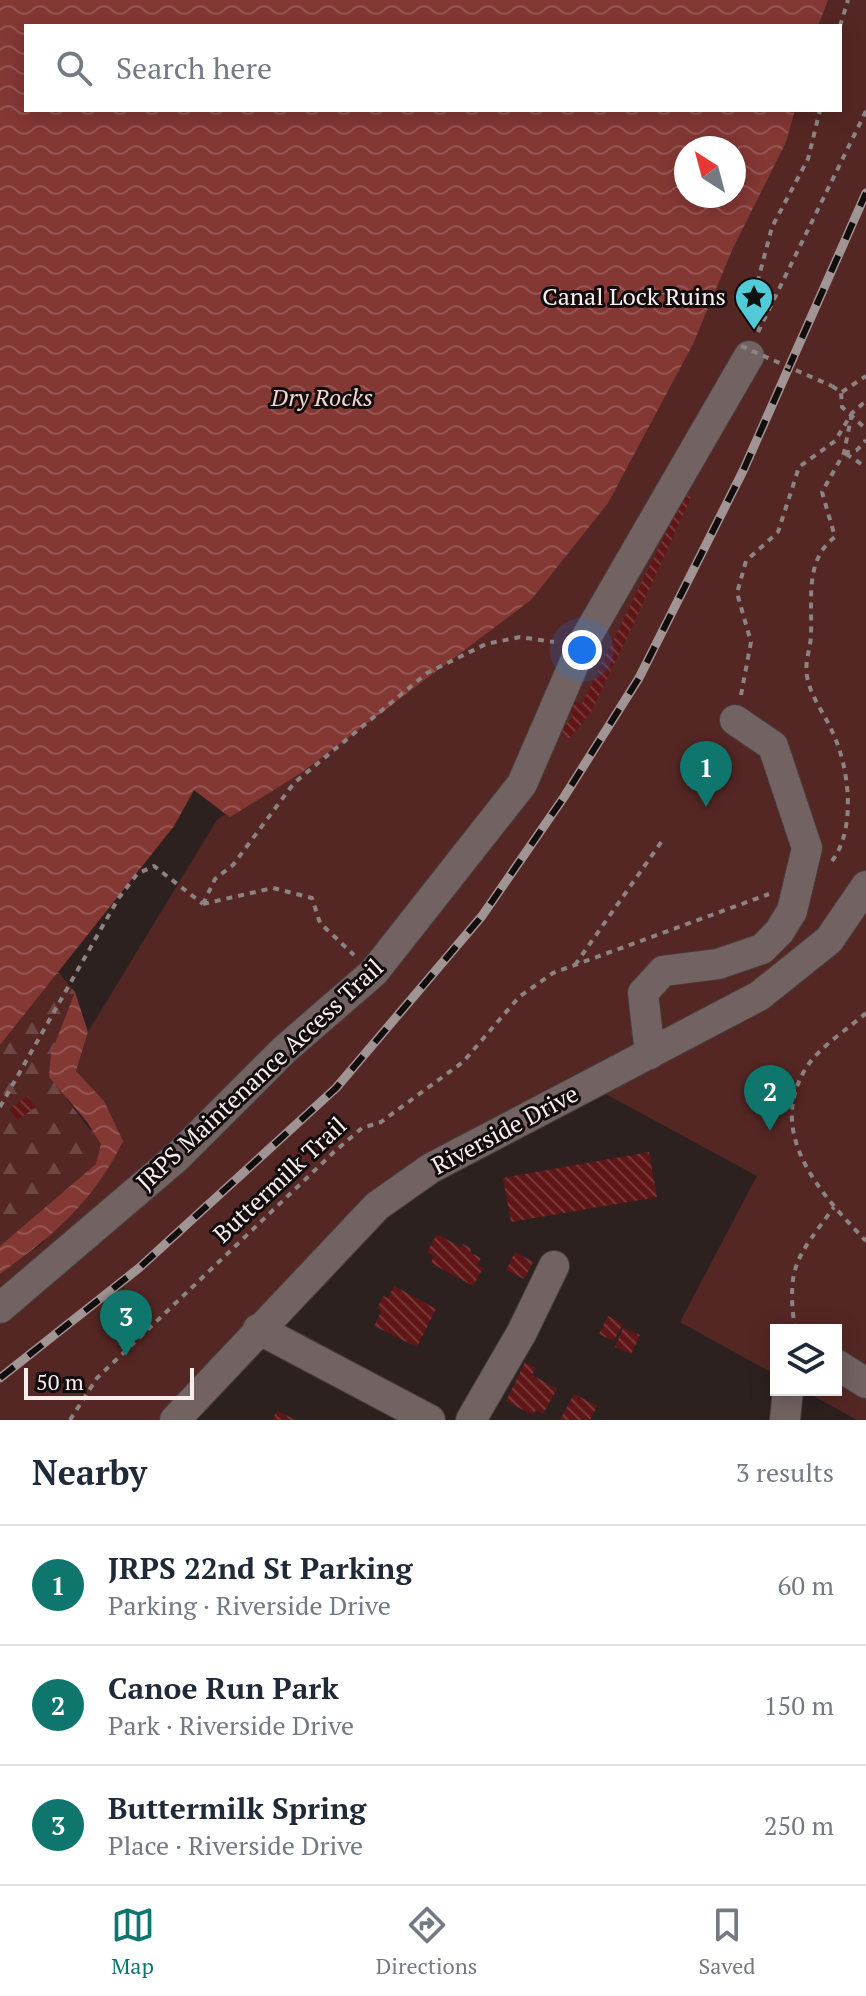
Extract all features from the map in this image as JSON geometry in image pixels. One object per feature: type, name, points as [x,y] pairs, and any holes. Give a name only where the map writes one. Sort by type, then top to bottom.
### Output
[{"type":"street","name":"JRPS Maintenance Access Trail","points":[[0,1308],[177,1157],[284,1050],[374,972],[522,784],[583,643],[749,344]]},
{"type":"street","points":[[650,1054],[642,1001],[643,993],[653,979],[663,971],[718,964],[762,949],[792,911],[801,884],[807,848],[783,768],[773,746],[735,720]]},
{"type":"street","name":"Riverside Drive","points":[[175,1420],[358,1223],[398,1190],[471,1146],[723,1017],[790,975],[829,940],[866,886]]},
{"type":"street","points":[[471,1420],[522,1332],[554,1266]]},
{"type":"street","points":[[258,1329],[430,1420]]},
{"type":"street","points":[[842,1368],[866,1383]]},
{"type":"street","points":[[785,1420],[787,1396]]},
{"type":"path","points":[[841,24],[848,0]]},
{"type":"path","points":[[749,344],[866,111]]},
{"type":"path","points":[[749,344],[753,299],[772,227],[808,159],[820,112]]},
{"type":"path","points":[[749,344],[841,392]]},
{"type":"path","points":[[841,392],[866,376]]},
{"type":"path","points":[[841,392],[842,407],[866,429]]},
{"type":"path","points":[[735,720],[751,642],[737,593],[746,561],[778,532],[799,467],[835,441],[852,413],[866,401]]},
{"type":"path","points":[[827,868],[835,857],[848,805],[840,752],[815,702],[805,663],[812,634],[810,609],[816,557],[835,537],[822,492],[844,453],[852,413]]},
{"type":"path","points":[[844,453],[857,450],[866,440]]},
{"type":"path","points":[[844,453],[866,467]]},
{"type":"path","points":[[203,904],[215,879],[233,865],[294,783],[427,673],[486,644],[520,637],[583,643]]},
{"type":"path","points":[[574,967],[662,841]]},
{"type":"path","points":[[0,1107],[118,899],[137,874],[154,866],[203,904]]},
{"type":"path","points":[[203,904],[273,888],[312,898],[320,923],[374,972]]},
{"type":"path","name":"Buttermilk Trail","points":[[70,1420],[97,1378],[334,1152],[362,1128],[381,1122],[463,1062],[500,1024],[519,997],[553,973],[774,892]]},
{"type":"path","points":[[866,1013],[807,1066],[796,1093],[791,1129],[804,1165],[834,1207],[866,1241]]},
{"type":"path","points":[[795,1324],[791,1273],[799,1255],[834,1207]]},
{"type":"green space","points":[[144,0],[866,0],[866,1420],[857,1420],[814,1396],[842,1396],[842,1324],[770,1324],[770,1372],[680,1322],[757,1176],[589,1085],[431,1168],[175,1420],[0,1420],[0,1274],[43,1243],[104,1101],[76,1071],[88,1032],[217,820],[225,814],[194,790],[174,826],[58,972],[0,431],[117,112],[842,112],[842,24],[142,24]]},
{"type":"green space","points":[[58,972],[75,992],[65,1023],[67,1100],[101,1144],[96,1164],[0,1246],[0,1045]]},
{"type":"water","name":"Dry Rocks","points":[[0,0],[828,0],[819,24],[24,24],[24,112],[794,112],[786,142],[733,248],[693,344],[608,503],[531,600],[301,773],[230,817],[194,790],[174,826],[0,1045]]},
{"type":"water","points":[[75,992],[88,1032],[76,1071],[104,1101],[123,1141],[99,1182],[70,1216],[38,1246],[0,1274],[0,1246],[96,1164],[101,1144],[87,1122],[49,1077],[51,1054]]},
{"type":"building","points":[[685,494],[691,497],[633,625],[591,712],[569,739],[560,731],[574,715],[563,707],[568,697],[582,704]]},
{"type":"building","points":[[28,1096],[36,1107],[17,1120],[9,1109]]},
{"type":"building","points":[[649,1152],[657,1197],[511,1222],[503,1178]]},
{"type":"building","points":[[437,1234],[460,1247],[463,1244],[481,1258],[477,1265],[483,1268],[473,1286],[431,1263],[434,1256],[427,1252]]},
{"type":"building","points":[[515,1252],[533,1262],[524,1279],[506,1270]]},
{"type":"building","points":[[394,1286],[436,1309],[417,1347],[374,1326],[382,1311],[377,1309],[383,1296],[388,1298]]},
{"type":"building","points":[[608,1316],[623,1324],[614,1341],[599,1334]]},
{"type":"building","points":[[623,1328],[640,1335],[631,1354],[615,1347]]},
{"type":"building","points":[[525,1362],[536,1368],[532,1375],[557,1389],[543,1414],[536,1410],[533,1415],[506,1401]]},
{"type":"building","points":[[574,1394],[597,1406],[590,1420],[560,1420]]},
{"type":"building","points":[[277,1411],[296,1420],[272,1420]]},
{"type":"railway","points":[[0,1378],[139,1268],[336,1088],[482,916],[564,797],[639,678],[743,471],[866,193]]},
{"type":"place","name":"Canal Lock Ruins","points":[[754,331]]},
{"type":"place","name":"JRPS 22nd St Parking","points":[[706,807]]},
{"type":"place","name":"Canoe Run Park","points":[[770,1131]]},
{"type":"place","name":"Buttermilk Spring","points":[[126,1356]]}]
